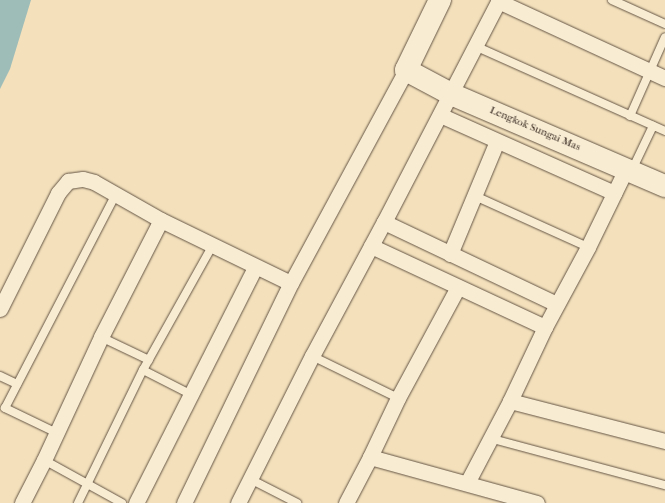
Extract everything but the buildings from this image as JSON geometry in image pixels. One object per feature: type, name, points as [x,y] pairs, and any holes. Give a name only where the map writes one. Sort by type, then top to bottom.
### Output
[{"type":"street","points":[[184,503],[291,283],[406,70],[440,0]]},
{"type":"street","points":[[238,503],[312,356],[384,222],[499,1],[665,78]]},
{"type":"street","name":"Lengkok Sungai Mas","points":[[406,70],[451,94],[665,186]]},
{"type":"street","points":[[440,115],[614,193]]},
{"type":"street","points":[[450,254],[497,141]]},
{"type":"street","points":[[467,483],[489,438],[510,401],[557,304],[588,247],[614,193],[629,170]]},
{"type":"street","points":[[0,310],[58,193],[68,181],[83,179],[94,182],[161,220],[255,267],[291,283]]},
{"type":"street","points":[[22,503],[44,460],[101,337],[161,220]]},
{"type":"street","points":[[384,222],[557,304]]},
{"type":"street","points":[[371,246],[545,328]]},
{"type":"street","points":[[136,503],[192,395],[255,267]]},
{"type":"street","points":[[349,502],[398,398],[458,287]]},
{"type":"street","points":[[510,401],[665,441]]},
{"type":"street","points":[[370,457],[467,483],[508,499],[537,503]]},
{"type":"lane","points":[[612,0],[665,24]]},
{"type":"lane","points":[[630,116],[665,37]]},
{"type":"lane","points":[[475,46],[665,131]]},
{"type":"lane","points":[[629,170],[653,126]]},
{"type":"lane","points":[[56,433],[5,408],[116,194]]},
{"type":"lane","points":[[474,196],[588,247]]},
{"type":"lane","points":[[78,503],[143,370],[213,245]]},
{"type":"lane","points":[[101,337],[149,360]]},
{"type":"lane","points":[[312,356],[398,398]]},
{"type":"lane","points":[[143,370],[192,395]]},
{"type":"lane","points":[[0,376],[17,384]]},
{"type":"lane","points":[[489,438],[665,486]]},
{"type":"lane","points":[[44,460],[122,503]]},
{"type":"lane","points":[[250,479],[297,503]]},
{"type":"water","points":[[0,0],[31,0],[10,69],[0,89]]}]
